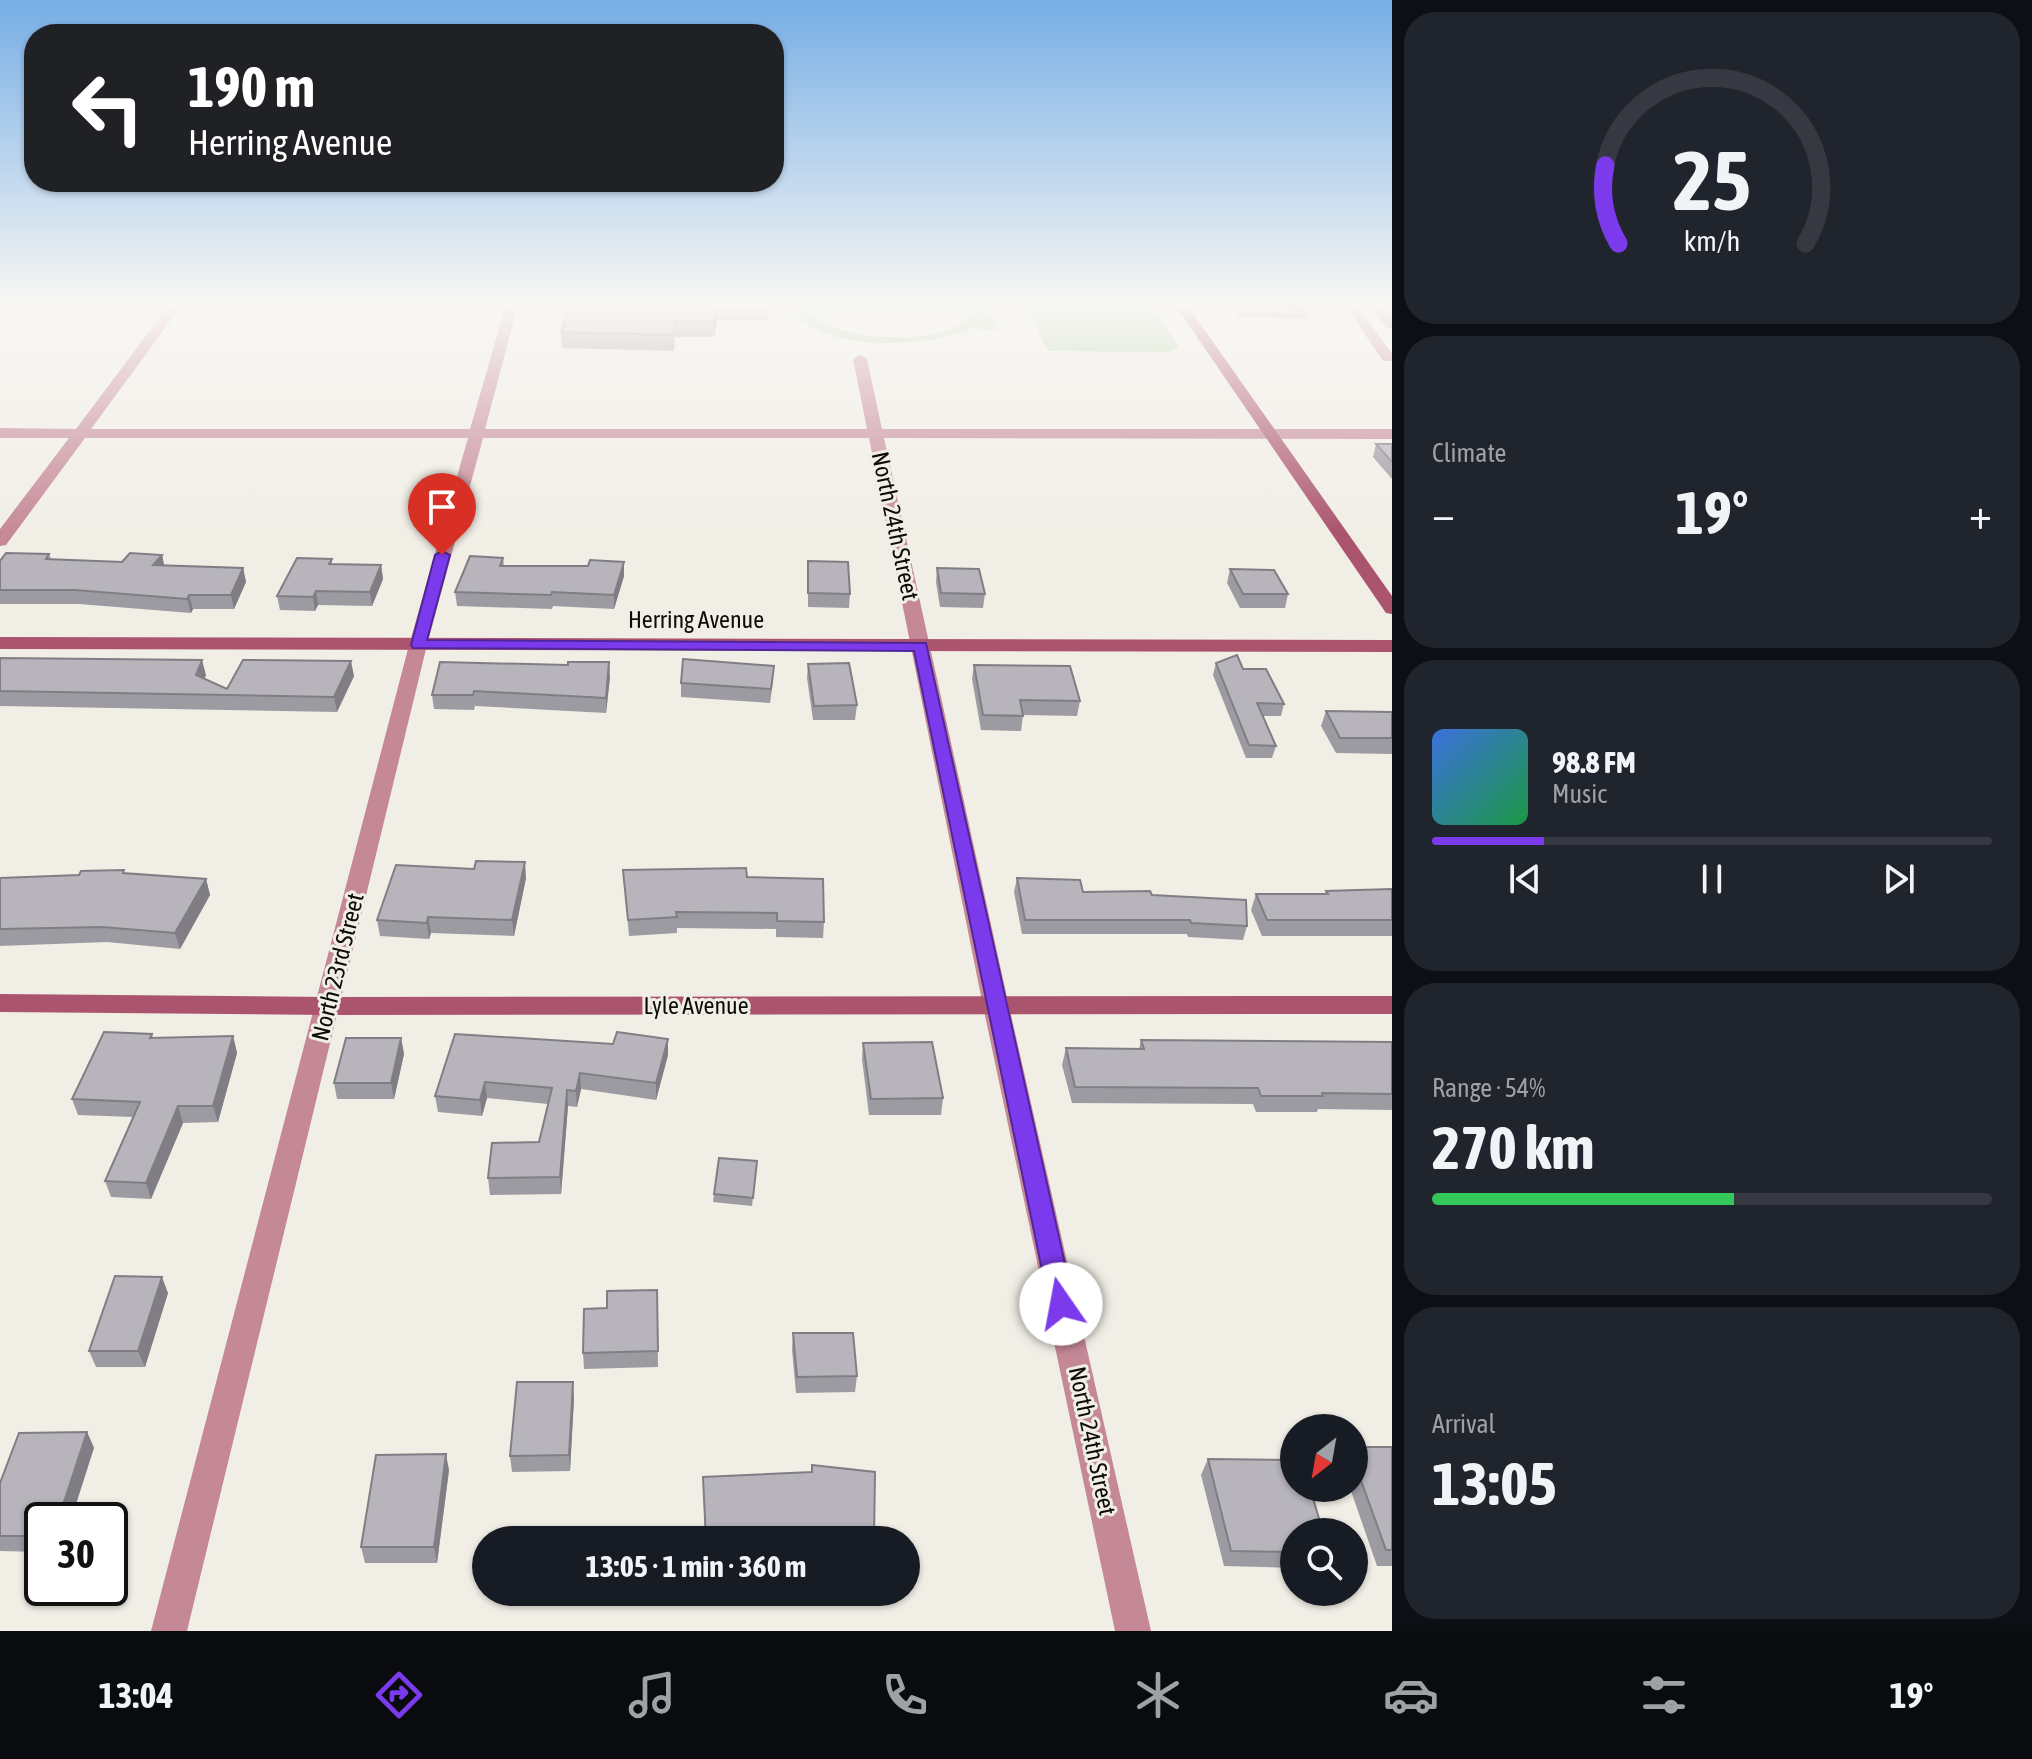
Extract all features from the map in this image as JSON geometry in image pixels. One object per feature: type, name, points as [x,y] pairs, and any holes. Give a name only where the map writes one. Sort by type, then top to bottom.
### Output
[{"type":"main road","points":[[1234,381],[1392,609]]},
{"type":"main road","name":"Herring Avenue","points":[[0,643],[1392,646]]},
{"type":"main road","name":"Lyle Avenue","points":[[0,1003],[328,1006],[1392,1005]]},
{"type":"street","points":[[0,541],[119,381]]},
{"type":"street","name":"North 23rd Street","points":[[169,1631],[418,645],[490,381]]},
{"type":"street","name":"North 24th Street","points":[[865,381],[996,1006],[1133,1631]]},
{"type":"street","points":[[0,433],[1392,434]]},
{"type":"building","points":[[1376,444],[1392,444],[1392,462]]},
{"type":"building","points":[[6,553],[49,554],[46,559],[122,562],[130,553],[162,555],[153,565],[243,568],[231,595],[189,595],[187,599],[75,590],[0,590],[0,561]]},
{"type":"building","points":[[470,556],[503,558],[500,566],[588,566],[590,560],[624,562],[614,595],[455,592]]},
{"type":"building","points":[[297,558],[332,559],[329,564],[381,565],[370,592],[316,591],[313,597],[277,596]]},
{"type":"building","points":[[808,561],[848,562],[850,594],[808,593]]},
{"type":"building","points":[[937,568],[979,569],[985,594],[941,593]]},
{"type":"building","points":[[1230,569],[1274,570],[1288,594],[1243,594]]},
{"type":"building","points":[[1237,655],[1243,669],[1266,669],[1284,704],[1257,703],[1276,746],[1249,745],[1216,663]]},
{"type":"building","points":[[0,658],[202,660],[196,675],[227,689],[243,660],[351,661],[334,697],[0,691]]},
{"type":"building","points":[[683,659],[774,666],[771,689],[681,683]]},
{"type":"building","points":[[440,662],[568,665],[568,662],[609,662],[606,698],[474,691],[473,695],[432,695]]},
{"type":"building","points":[[849,663],[857,705],[814,706],[808,664]]},
{"type":"building","points":[[974,665],[1070,666],[1080,701],[1020,700],[1023,716],[983,715]]},
{"type":"building","points":[[1326,711],[1392,712],[1392,738],[1340,738]]},
{"type":"building","points":[[476,861],[525,862],[512,920],[428,917],[427,923],[377,920],[396,865],[474,869]]},
{"type":"building","points":[[746,868],[747,877],[823,879],[824,922],[777,921],[777,913],[676,912],[677,917],[628,920],[623,870]]},
{"type":"building","points":[[124,870],[123,873],[206,879],[175,933],[102,927],[0,929],[0,878]]},
{"type":"building","points":[[1017,878],[1080,880],[1083,892],[1150,891],[1152,895],[1246,900],[1247,926],[1191,923],[1190,920],[1025,920]]},
{"type":"building","points":[[1392,889],[1392,920],[1267,920],[1256,894],[1328,894],[1326,891]]},
{"type":"building","points":[[104,1032],[152,1034],[150,1038],[233,1036],[213,1106],[178,1106],[146,1183],[105,1181],[140,1102],[72,1099]]},
{"type":"building","points":[[617,1032],[668,1039],[656,1083],[580,1073],[576,1091],[567,1090],[560,1177],[488,1178],[492,1143],[539,1142],[552,1088],[485,1082],[480,1100],[435,1096],[455,1034],[613,1044]]},
{"type":"building","points":[[346,1038],[401,1038],[391,1083],[334,1083]]},
{"type":"building","points":[[1141,1040],[1392,1042],[1392,1094],[1261,1096],[1258,1088],[1075,1087],[1066,1048],[1144,1049]]},
{"type":"building","points":[[932,1042],[943,1098],[871,1099],[863,1043]]},
{"type":"building","points":[[719,1158],[757,1161],[753,1198],[714,1194]]},
{"type":"building","points":[[115,1276],[162,1277],[138,1351],[89,1351]]},
{"type":"building","points":[[657,1290],[658,1351],[583,1353],[584,1309],[607,1308],[607,1291]]},
{"type":"building","points":[[793,1333],[853,1333],[857,1376],[797,1377]]},
{"type":"building","points":[[517,1382],[573,1382],[569,1455],[510,1456]]},
{"type":"building","points":[[87,1432],[64,1502],[24,1502],[24,1536],[0,1536],[0,1483],[19,1433]]},
{"type":"building","points":[[1368,1447],[1392,1447],[1392,1550],[1386,1550],[1368,1500]]},
{"type":"building","points":[[446,1454],[434,1547],[361,1547],[376,1455]]},
{"type":"building","points":[[1208,1459],[1280,1460],[1280,1502],[1314,1502],[1319,1518],[1280,1518],[1280,1552],[1231,1551]]},
{"type":"building","points":[[812,1465],[875,1472],[874,1526],[705,1526],[703,1477],[812,1472]]},
{"type":"route","points":[[442,555],[418,645],[921,646],[1061,1304]]}]
